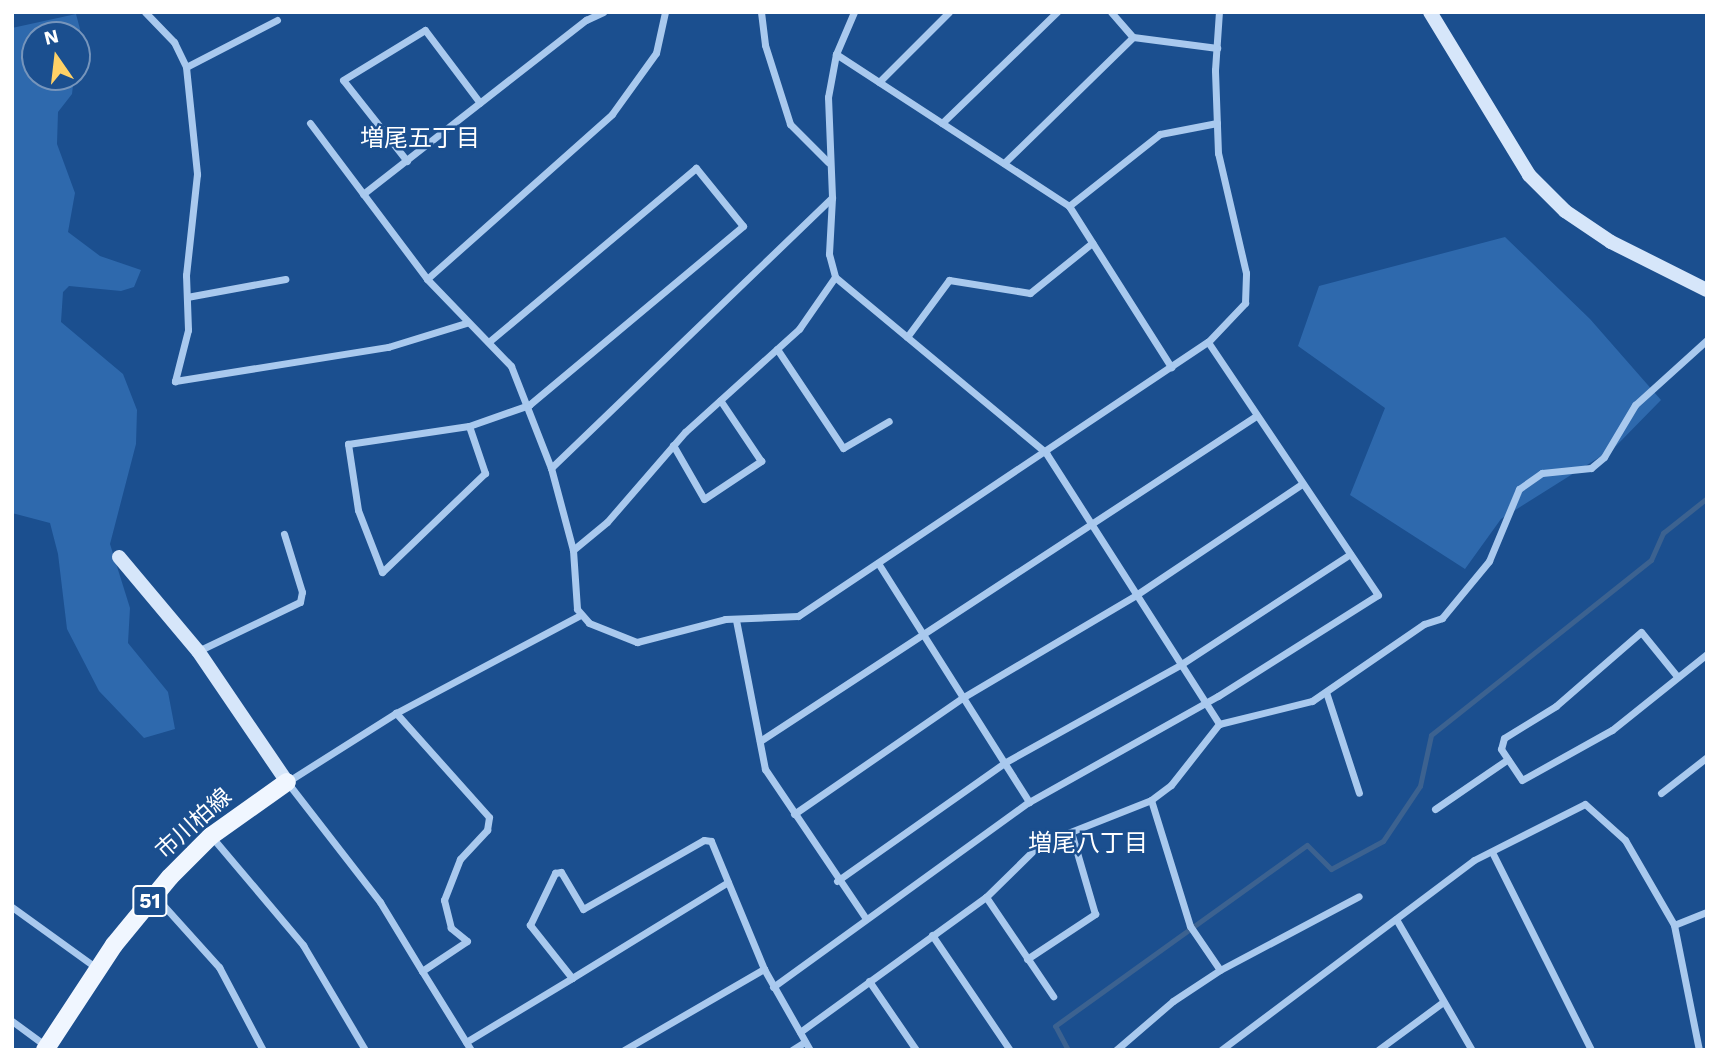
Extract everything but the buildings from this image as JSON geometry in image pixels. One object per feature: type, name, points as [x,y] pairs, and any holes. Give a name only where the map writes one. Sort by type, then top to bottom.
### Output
[{"type":"main road","name":"市川柏線","points":[[46,1048],[98,969],[155,896],[211,836],[287,782]]},
{"type":"street","points":[[145,12],[174,42],[186,67],[197,174],[187,297],[188,330],[175,381],[388,346],[466,323]]},
{"type":"street","points":[[363,194],[586,20],[603,12]]},
{"type":"street","points":[[427,279],[612,114],[656,53],[665,12]]},
{"type":"street","points":[[761,12],[765,45],[790,124],[828,162]]},
{"type":"street","points":[[879,82],[949,12]]},
{"type":"street","points":[[942,123],[1057,12]]},
{"type":"street","points":[[1111,12],[1133,37],[1217,48]]},
{"type":"street","points":[[580,615],[637,642],[736,620],[798,616],[1046,453],[1208,342],[1245,303],[1246,273],[1218,153],[1219,12]]},
{"type":"street","points":[[1430,12],[1538,184],[1565,211],[1611,242],[1707,290]]},
{"type":"street","points":[[855,13],[836,54],[828,97],[828,162],[832,198],[829,254],[835,277],[1046,453],[1219,724]]},
{"type":"street","points":[[186,67],[277,20]]},
{"type":"street","points":[[407,161],[342,80],[425,30],[480,103]]},
{"type":"street","points":[[1004,163],[1133,37]]},
{"type":"street","points":[[836,54],[1069,206],[1171,368]]},
{"type":"street","points":[[310,123],[427,279],[466,323],[490,341],[511,366],[529,405],[551,468],[573,550],[580,615]]},
{"type":"street","points":[[1069,206],[1160,134],[1217,123]]},
{"type":"street","points":[[469,426],[485,473],[382,572],[358,510],[348,444],[469,426],[529,405],[743,226],[696,168],[490,341]]},
{"type":"street","points":[[551,468],[832,198]]},
{"type":"street","points":[[908,337],[948,280],[1030,293],[1093,243]]},
{"type":"street","points":[[573,550],[607,522],[673,445],[799,329],[835,277]]},
{"type":"street","points":[[187,297],[285,279]]},
{"type":"street","points":[[800,1032],[986,897],[1040,844],[1151,800],[1171,785],[1219,724],[1312,701],[1424,624],[1442,618],[1489,561],[1526,483],[1554,470],[1591,468],[1604,457],[1635,405],[1707,340]]},
{"type":"street","points":[[773,986],[865,917],[1029,802],[1205,704],[1378,594],[1208,342]]},
{"type":"street","points":[[777,349],[843,448],[889,421]]},
{"type":"street","points":[[673,445],[704,499],[761,461],[720,400]]},
{"type":"street","points":[[760,741],[920,633],[1256,416]]},
{"type":"street","points":[[794,814],[962,698],[1136,595],[1302,484]]},
{"type":"street","points":[[198,651],[300,602],[302,592],[284,534]]},
{"type":"street","points":[[837,881],[1004,763],[1181,665],[1350,554]]},
{"type":"street","points":[[119,556],[198,651],[287,782],[380,902],[471,1050]]},
{"type":"street","points":[[878,563],[1029,802]]},
{"type":"street","points":[[287,782],[396,713],[580,615]]},
{"type":"street","points":[[736,620],[765,769],[837,881],[865,917]]},
{"type":"street","points":[[1676,675],[1641,632],[1556,706],[1504,738],[1501,750],[1522,780],[1612,730],[1676,675],[1707,654]]},
{"type":"street","points":[[1326,692],[1359,793]]},
{"type":"street","points":[[396,713],[489,817],[487,830],[460,859],[444,900],[451,928],[467,941],[422,971]]},
{"type":"street","points":[[1661,793],[1707,757]]},
{"type":"street","points":[[1435,809],[1508,759]]},
{"type":"street","points":[[1151,800],[1190,926],[1220,970]]},
{"type":"street","points":[[1221,1050],[1395,919],[1492,852],[1585,804],[1625,840],[1674,925],[1699,1050]]},
{"type":"street","points":[[1027,960],[1095,914],[1071,832]]},
{"type":"street","points":[[211,836],[303,945],[365,1050]]},
{"type":"street","points":[[572,978],[530,925],[555,873],[561,872],[583,909],[704,840],[711,841],[764,969],[810,1050]]},
{"type":"street","points":[[1492,852],[1593,1049]]},
{"type":"street","points":[[466,1042],[728,882]]},
{"type":"street","points":[[155,896],[219,967],[263,1050]]},
{"type":"street","points":[[1116,1050],[1173,1001],[1220,970],[1359,896]]},
{"type":"street","points":[[986,897],[1053,996]]},
{"type":"street","points":[[12,907],[98,969]]},
{"type":"street","points":[[1674,925],[1707,912]]},
{"type":"street","points":[[1395,919],[1472,1050]]},
{"type":"street","points":[[932,935],[1005,1048]]},
{"type":"street","points":[[624,1050],[764,969]]},
{"type":"street","points":[[869,981],[916,1050]]},
{"type":"street","points":[[1378,1050],[1443,1002]]},
{"type":"street","points":[[12,1021],[46,1048]]},
{"type":"street","points":[[792,1050],[806,1042]]},
{"type":"shaded area","points":[[76,14],[78,21],[44,21]]},
{"type":"shaded area","points":[[21,26],[21,91],[72,91],[58,112],[57,144],[75,193],[68,232],[100,256],[141,270],[134,287],[121,291],[69,286],[63,292],[61,322],[123,374],[137,410],[136,444],[110,544],[130,608],[128,643],[168,692],[175,729],[144,738],[99,691],[67,629],[58,554],[50,523],[12,513],[12,28]]},
{"type":"shaded area","points":[[1505,237],[1590,319],[1661,400],[1614,448],[1501,519],[1465,569],[1350,495],[1385,408],[1298,346],[1319,286]]},
{"type":"waterway","points":[[1068,1050],[1055,1026],[1307,845],[1331,869],[1383,841],[1420,786],[1431,735],[1651,560],[1663,533],[1707,498]]},
{"type":"district","name":"増尾五丁目","points":[[420,139]]},
{"type":"district","name":"増尾八丁目","points":[[1088,844]]}]
